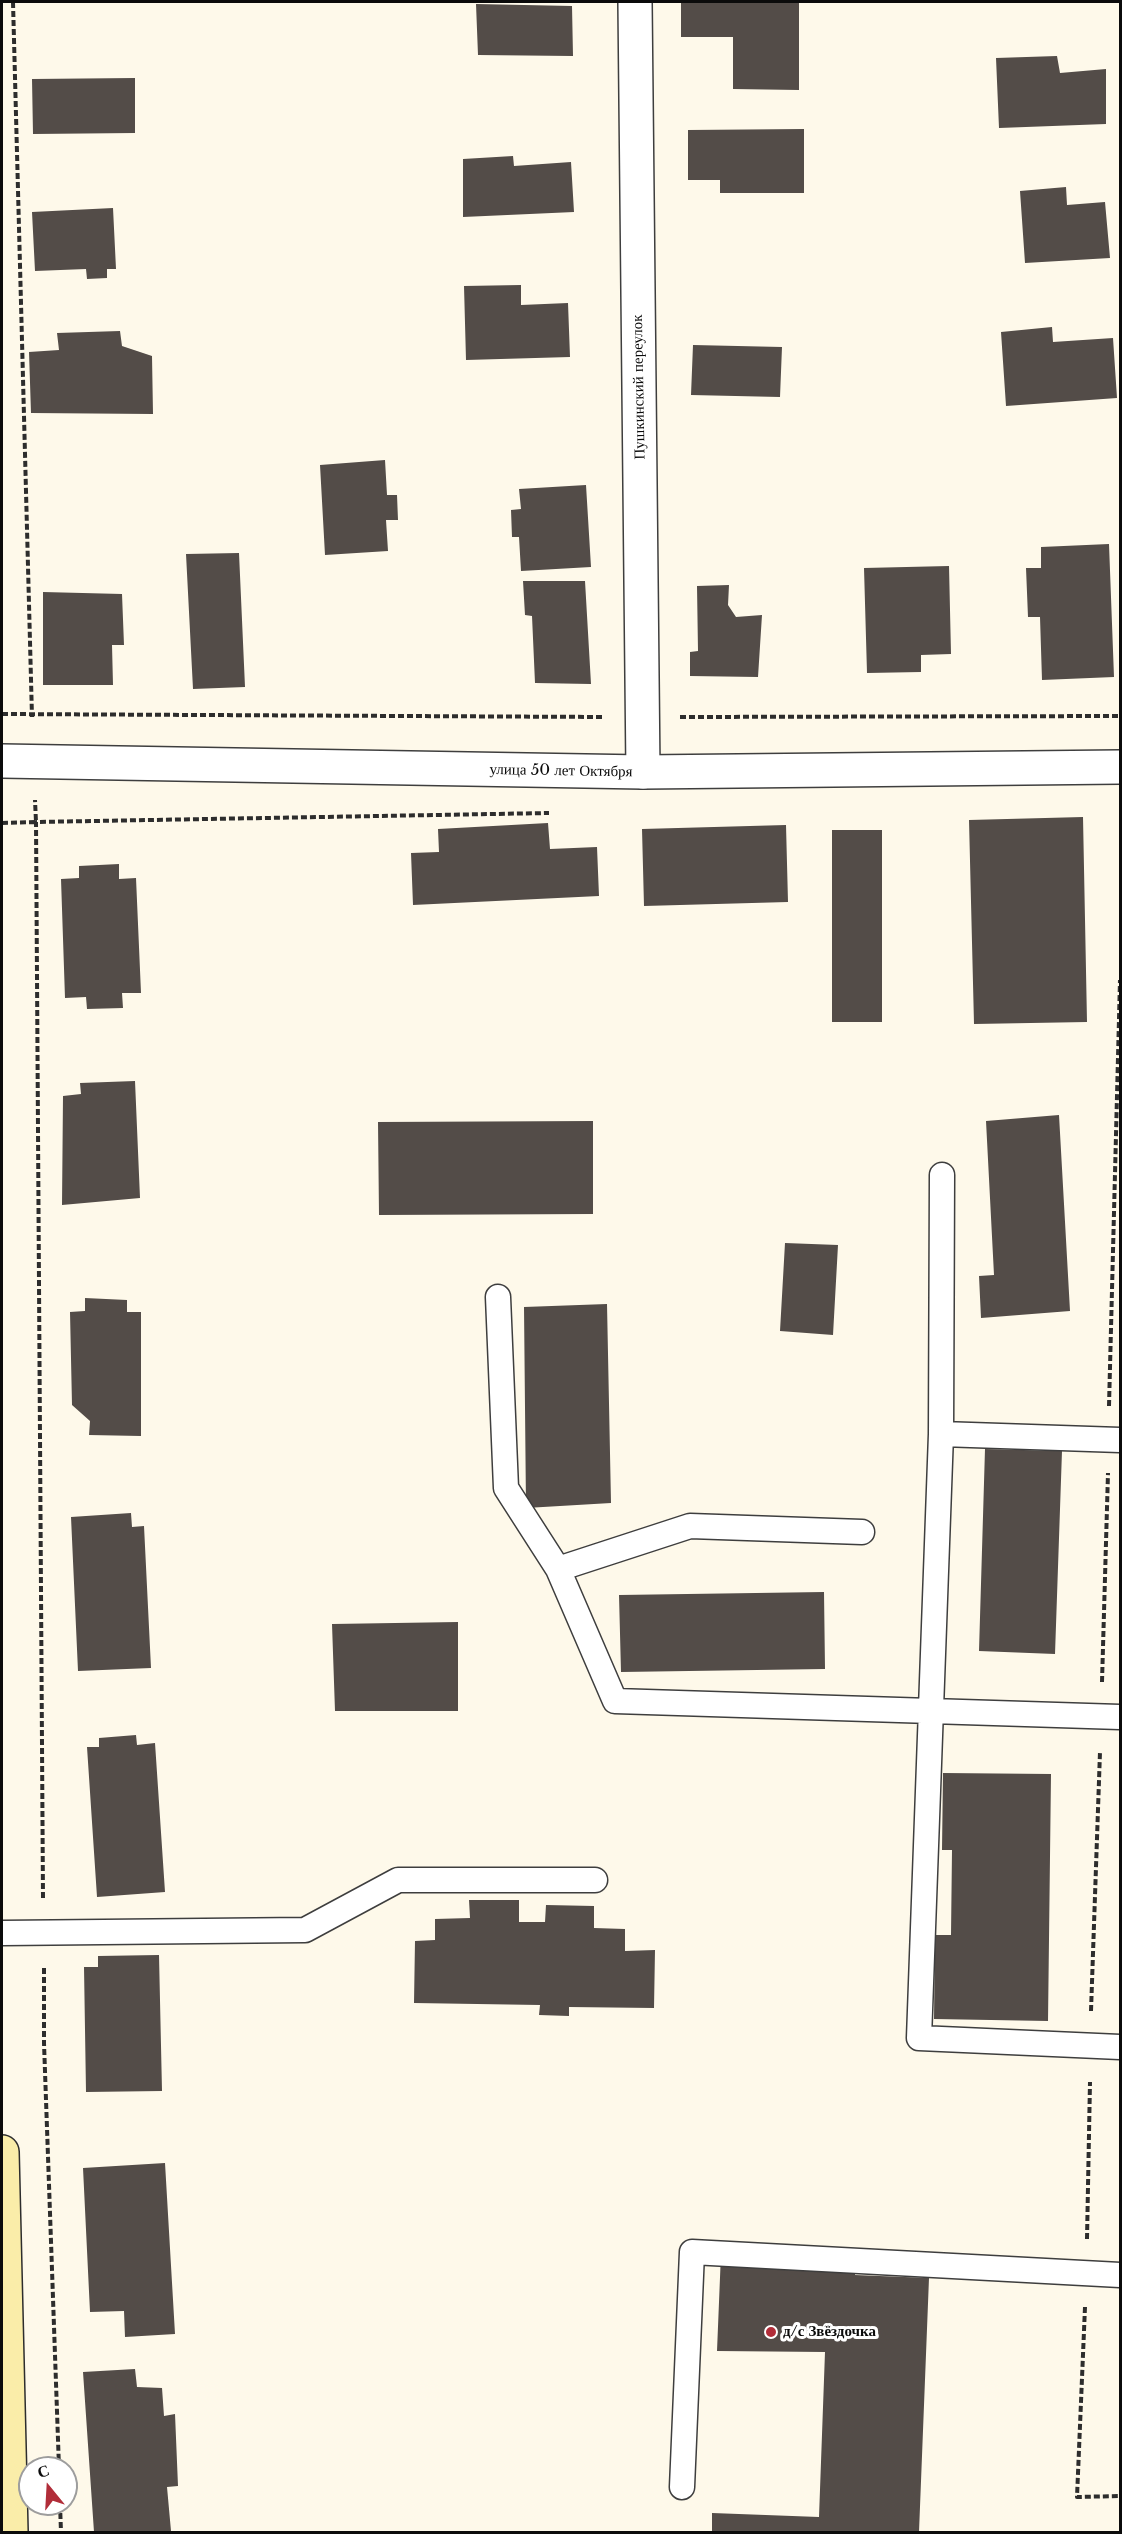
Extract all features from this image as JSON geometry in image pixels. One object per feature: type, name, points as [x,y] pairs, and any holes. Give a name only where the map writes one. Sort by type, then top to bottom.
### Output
[{"type":"main road","points":[[2,2152],[11,2532]]},
{"type":"street","name":"Пушкинский переулок","points":[[635,2],[643,772]]},
{"type":"street","name":"улица 50 лет Октября","points":[[2,761],[643,772],[1120,767]]},
{"type":"lane","points":[[942,1175],[940,1434],[919,2038],[1120,2047]]},
{"type":"lane","points":[[498,1297],[506,1488],[558,1569],[615,1701],[1111,1716]]},
{"type":"lane","points":[[940,1434],[1115,1440]]},
{"type":"lane","points":[[558,1569],[690,1526],[862,1532]]},
{"type":"lane","points":[[2,1933],[305,1930],[398,1880],[595,1880]]},
{"type":"lane","points":[[682,2487],[692,2252],[1086,2275],[1120,2275]]},
{"type":"path","points":[[13,2],[36,822],[44,2043],[59,2456]]},
{"type":"path","points":[[2,714],[32,716],[1120,716]]},
{"type":"path","points":[[2,823],[560,813]]},
{"type":"path","points":[[1120,980],[1111,1716],[1090,2045],[1090,2152],[1077,2497],[1120,2496]]},
{"type":"path","points":[[60,2516],[61,2532]]},
{"type":"building","points":[[681,2],[799,2],[799,90],[733,89],[733,37],[681,37]]},
{"type":"building","points":[[476,4],[572,6],[573,56],[478,55]]},
{"type":"building","points":[[1057,56],[1060,73],[1106,69],[1106,124],[999,128],[996,58]]},
{"type":"building","points":[[135,78],[135,133],[33,134],[32,79]]},
{"type":"building","points":[[804,129],[804,193],[720,193],[720,180],[688,180],[688,130]]},
{"type":"building","points":[[513,156],[514,166],[571,162],[574,212],[463,217],[463,159]]},
{"type":"building","points":[[1066,187],[1067,205],[1105,202],[1110,258],[1025,263],[1020,191]]},
{"type":"building","points":[[113,208],[116,269],[107,269],[107,278],[87,279],[86,269],[35,271],[32,212]]},
{"type":"building","points":[[521,285],[521,305],[568,303],[570,357],[466,360],[464,286]]},
{"type":"building","points":[[1052,327],[1053,342],[1113,338],[1117,398],[1006,406],[1001,332]]},
{"type":"building","points":[[120,331],[122,346],[152,356],[153,414],[31,413],[29,352],[59,350],[57,333]]},
{"type":"building","points":[[693,345],[782,347],[780,397],[691,395]]},
{"type":"building","points":[[385,460],[387,495],[397,495],[398,520],[386,520],[388,551],[325,555],[320,465]]},
{"type":"building","points":[[586,485],[591,567],[521,571],[519,537],[512,537],[511,510],[521,509],[519,489]]},
{"type":"building","points":[[1109,544],[1114,677],[1042,680],[1040,617],[1028,617],[1026,568],[1041,568],[1041,547]]},
{"type":"building","points":[[239,553],[245,687],[193,689],[186,554]]},
{"type":"building","points":[[949,566],[951,654],[921,655],[921,672],[867,673],[864,568]]},
{"type":"building","points":[[523,581],[585,581],[591,684],[535,683],[532,616],[525,615]]},
{"type":"building","points":[[729,585],[728,605],[736,617],[762,615],[758,677],[690,676],[690,652],[698,651],[697,586]]},
{"type":"building","points":[[43,592],[122,594],[124,645],[112,645],[113,685],[43,685]]},
{"type":"building","points":[[1083,817],[1087,1022],[974,1024],[969,820]]},
{"type":"building","points":[[548,823],[550,849],[597,847],[599,896],[413,905],[411,853],[439,852],[438,829]]},
{"type":"building","points":[[786,825],[788,902],[644,906],[642,829]]},
{"type":"building","points":[[832,830],[882,830],[882,1022],[832,1022]]},
{"type":"building","points":[[119,864],[119,879],[136,878],[141,993],[122,993],[123,1008],[87,1009],[86,997],[65,998],[61,879],[79,878],[79,866]]},
{"type":"building","points":[[135,1081],[140,1198],[62,1205],[63,1096],[81,1094],[80,1083]]},
{"type":"building","points":[[1059,1115],[1070,1311],[981,1318],[979,1276],[994,1275],[986,1121]]},
{"type":"building","points":[[593,1121],[593,1214],[379,1215],[378,1122]]},
{"type":"building","points":[[785,1243],[838,1245],[833,1335],[780,1331]]},
{"type":"building","points":[[85,1298],[127,1300],[127,1312],[141,1312],[141,1436],[89,1435],[90,1421],[72,1405],[70,1312],[85,1311]]},
{"type":"building","points":[[607,1304],[611,1503],[526,1508],[524,1307]]},
{"type":"building","points":[[985,1449],[1062,1451],[1055,1654],[979,1651]]},
{"type":"building","points":[[131,1513],[132,1527],[144,1526],[151,1668],[78,1671],[71,1517]]},
{"type":"building","points":[[824,1592],[825,1669],[621,1672],[619,1595]]},
{"type":"building","points":[[458,1622],[458,1711],[335,1711],[332,1624]]},
{"type":"building","points":[[136,1735],[137,1745],[155,1743],[165,1892],[97,1897],[87,1747],[99,1747],[99,1738]]},
{"type":"building","points":[[943,1773],[1051,1774],[1048,2021],[934,2019],[935,1935],[951,1935],[952,1850],[942,1850]]},
{"type":"building","points":[[469,1900],[519,1900],[519,1922],[545,1922],[546,1905],[594,1906],[594,1928],[625,1929],[625,1951],[655,1950],[654,2008],[569,2007],[569,2016],[539,2015],[540,2005],[414,2003],[415,1941],[435,1940],[435,1919],[470,1918]]},
{"type":"building","points":[[159,1955],[162,2091],[86,2092],[84,1967],[98,1967],[98,1956]]},
{"type":"building","points":[[165,2163],[175,2334],[125,2337],[124,2311],[90,2312],[83,2168]]},
{"type":"building","points":[[721,2253],[856,2259],[855,2275],[929,2278],[919,2532],[712,2532],[712,2513],[819,2517],[825,2352],[717,2351]]},
{"type":"building","points":[[135,2369],[137,2387],[162,2388],[164,2416],[175,2414],[178,2486],[167,2487],[171,2531],[94,2532],[83,2372]]},
{"type":"place","name":"д/с Звёздочка","points":[[771,2332]]}]
